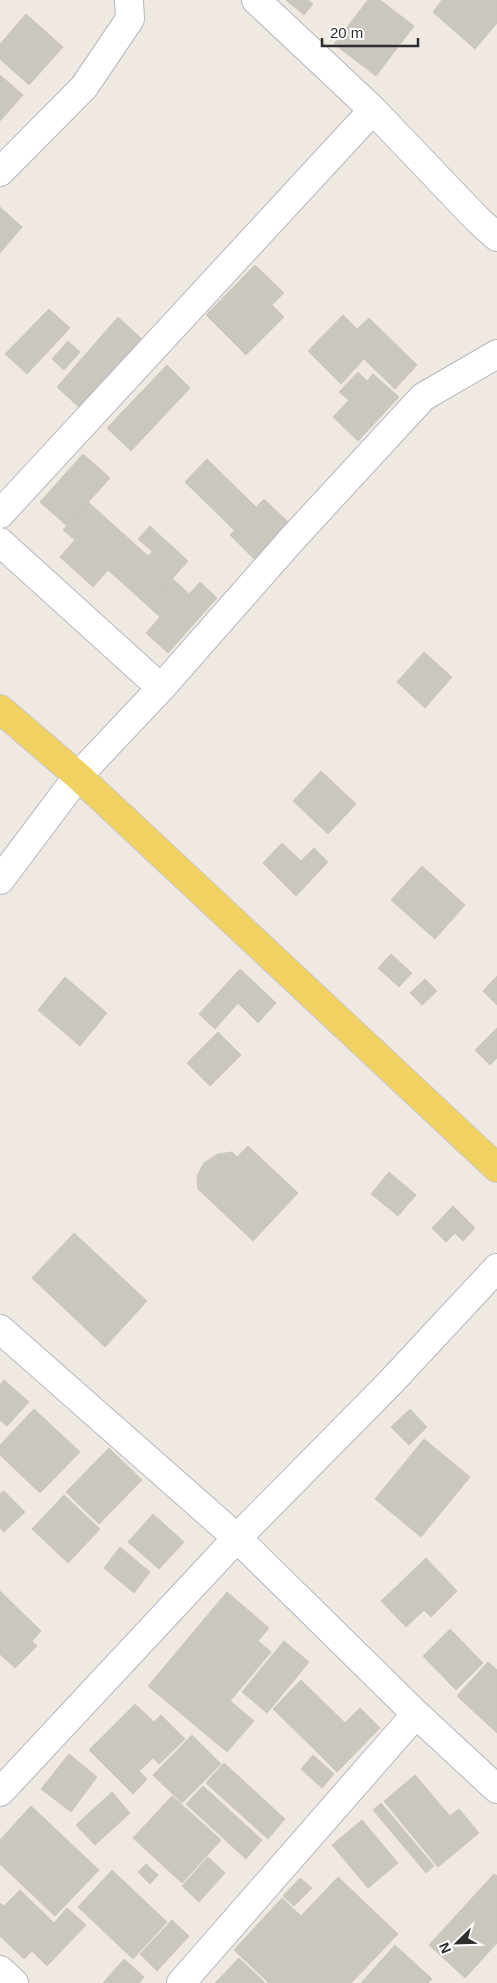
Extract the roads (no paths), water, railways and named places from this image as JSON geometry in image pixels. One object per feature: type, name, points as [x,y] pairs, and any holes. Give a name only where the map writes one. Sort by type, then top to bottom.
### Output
[{"type":"main road","points":[[0,709],[78,776],[497,1168]]},
{"type":"street","points":[[0,172],[84,87],[130,19],[129,0]]},
{"type":"street","points":[[256,0],[373,110],[497,238]]},
{"type":"street","points":[[0,514],[373,110]]},
{"type":"street","points":[[0,880],[78,776],[161,688],[293,538],[423,397],[497,354]]},
{"type":"street","points":[[0,542],[161,688]]},
{"type":"street","points":[[0,1792],[236,1538],[390,1383],[497,1268]]},
{"type":"street","points":[[3,1338],[236,1538],[416,1714],[497,1789]]},
{"type":"street","points":[[181,1983],[416,1714]]},
{"type":"street","points":[[0,1970],[14,1983]]}]
